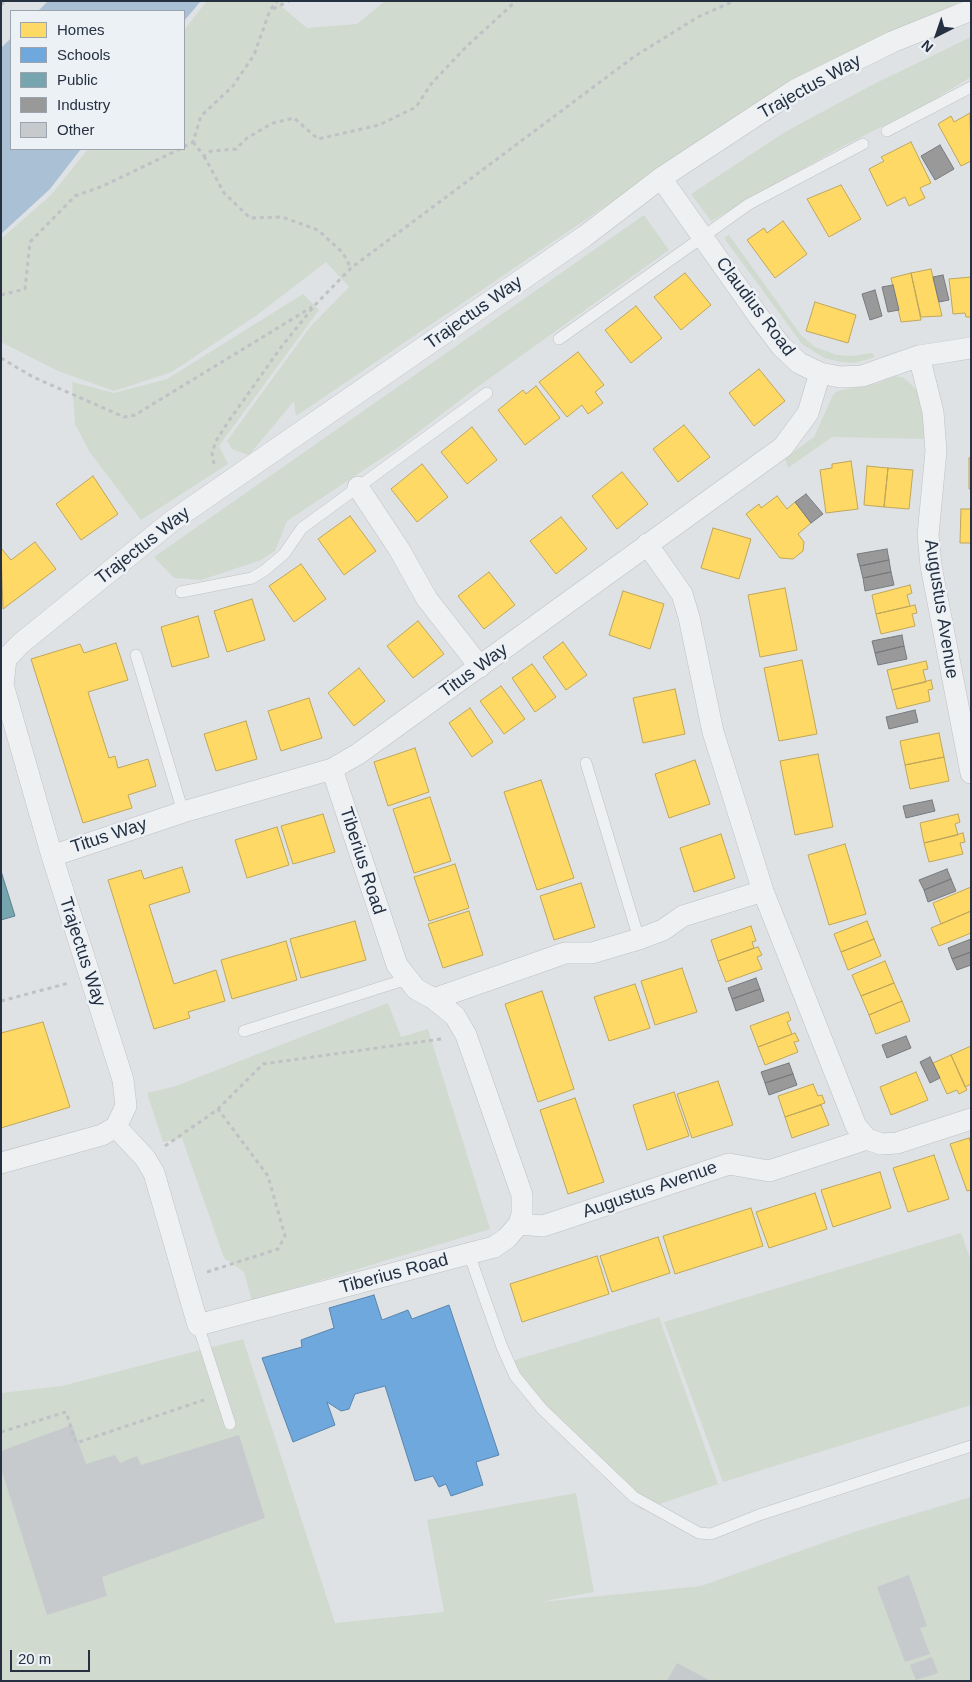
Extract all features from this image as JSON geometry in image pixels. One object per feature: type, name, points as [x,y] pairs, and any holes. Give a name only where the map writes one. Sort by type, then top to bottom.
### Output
[{"type":"street","name":"Trajectus Way","points":[[116,1127],[126,1106],[123,1080],[52,856],[2,685],[3,658],[171,522],[585,236],[661,178],[795,90],[892,42],[971,10]]},
{"type":"street","name":"Claudius Road","points":[[661,178],[781,346],[799,363],[820,373],[840,377],[862,376],[919,356],[971,348]]},
{"type":"street","name":"Augustus Avenue","points":[[919,356],[933,412],[936,451],[928,535],[931,566],[971,773]]},
{"type":"street","name":"Titus Way","points":[[52,856],[183,812],[332,769],[358,754],[783,447],[808,413],[820,373]]},
{"type":"street","points":[[358,487],[399,549],[426,599],[480,667]]},
{"type":"street","points":[[647,544],[682,594],[689,617],[713,732],[763,891],[856,1126],[867,1139]]},
{"type":"street","name":"Tiberius Road","points":[[198,1325],[494,1247],[507,1238],[519,1224],[522,1214],[522,1195],[466,1035],[455,1016],[434,999],[416,989],[397,965],[332,769]]},
{"type":"street","points":[[434,999],[565,953],[592,952],[639,939],[663,930],[683,916],[763,891]]},
{"type":"street","name":"Augustus Avenue","points":[[519,1224],[543,1226],[729,1164],[769,1170],[867,1139],[881,1144],[896,1143],[971,1119]]},
{"type":"street","points":[[1,1163],[102,1135],[116,1127],[145,1158],[154,1173],[198,1325]]},
{"type":"lane","points":[[887,131],[971,87]]},
{"type":"lane","points":[[559,339],[749,204],[863,144]]},
{"type":"lane","points":[[181,592],[252,578],[284,554],[302,528],[487,392]]},
{"type":"lane","points":[[136,655],[183,812]]},
{"type":"lane","points":[[586,763],[639,939]]},
{"type":"lane","points":[[244,1031],[407,979]]},
{"type":"lane","points":[[469,1254],[502,1347],[520,1383],[542,1409],[634,1497],[698,1532],[712,1534],[759,1515],[971,1446]]},
{"type":"lane","points":[[198,1325],[230,1424]]},
{"type":"path","points":[[1,5],[5,1]]},
{"type":"path","points":[[185,146],[192,142],[201,116],[233,86],[254,55],[270,10],[278,1]]},
{"type":"path","points":[[270,10],[289,1]]},
{"type":"path","points":[[204,156],[212,151],[236,149],[247,138],[273,123],[294,118],[318,139],[378,125],[416,107],[431,84],[466,47],[516,1]]},
{"type":"path","points":[[211,494],[202,484],[219,472],[214,465],[212,453],[216,441],[282,346],[315,305],[351,268],[635,56],[698,17],[734,1]]},
{"type":"path","points":[[192,142],[204,156],[224,193],[250,218],[282,218],[318,230],[343,253],[351,268]]},
{"type":"path","points":[[1,295],[25,289],[30,242],[75,196],[103,186],[178,150]]},
{"type":"path","points":[[1,358],[33,377],[124,417],[135,415],[315,305]]},
{"type":"path","points":[[1,1001],[91,977]]},
{"type":"path","points":[[154,1173],[165,1144],[218,1109],[262,1064],[466,1035]]},
{"type":"path","points":[[185,1278],[278,1249],[285,1236],[268,1176],[218,1109]]},
{"type":"path","points":[[1,1432],[66,1412],[76,1443],[221,1394]]},
{"type":"shaded area","points":[[207,1],[284,1],[281,6],[307,28],[357,24],[385,1],[961,1],[792,85],[641,182],[296,416],[294,401],[249,455],[232,449],[227,441],[310,327],[349,287],[326,262],[257,315],[172,372],[114,391],[58,371],[1,342],[1,239],[51,195],[87,150],[185,150],[185,29]]},
{"type":"shaded area","points":[[971,37],[971,77],[930,102],[834,151],[711,221],[691,194],[785,132],[874,84]]},
{"type":"shaded area","points":[[644,215],[669,250],[476,388],[400,446],[287,521],[275,551],[261,560],[201,580],[174,578],[154,557]]},
{"type":"shaded area","points":[[729,235],[801,335],[815,347],[837,355],[852,356],[872,353],[875,357],[855,363],[841,362],[824,358],[802,344],[724,238]]},
{"type":"shaded area","points":[[303,294],[319,310],[219,446],[228,464],[141,520],[89,451],[75,424],[72,382],[114,393],[167,379]]},
{"type":"shaded area","points":[[895,376],[904,378],[919,392],[927,439],[832,437],[788,468],[785,458],[814,437],[833,395],[837,391],[878,383]]},
{"type":"shaded area","points":[[388,1003],[401,1037],[428,1029],[490,1229],[252,1301],[244,1272],[224,1258],[182,1138],[163,1142],[147,1093],[176,1086]]},
{"type":"shaded area","points":[[961,1233],[971,1261],[971,1405],[723,1482],[664,1322]]},
{"type":"shaded area","points":[[659,1317],[718,1484],[642,1510],[586,1455],[538,1398],[512,1361]]},
{"type":"shaded area","points":[[243,1339],[335,1623],[444,1612],[427,1520],[576,1493],[594,1592],[540,1602],[701,1586],[854,1532],[971,1497],[971,1681],[1,1681],[1,1393],[62,1386]]},
{"type":"water","points":[[48,1],[201,1],[185,20],[185,10],[39,10]]},
{"type":"water","points":[[10,39],[10,150],[80,150],[50,189],[1,234],[1,48]]},
{"type":"building: Homes","points":[[970,113],[971,161],[961,166],[938,124],[951,116],[954,122]]},
{"type":"building: Homes","points":[[911,142],[931,183],[920,188],[925,198],[909,206],[905,197],[887,206],[869,169],[884,161],[881,157]]},
{"type":"building: Homes","points":[[841,185],[861,219],[829,237],[807,199]]},
{"type":"building: Homes","points":[[783,221],[807,254],[775,278],[747,240],[764,228],[767,233]]},
{"type":"building: Homes","points":[[931,269],[942,316],[921,317],[911,273]]},
{"type":"building: Homes","points":[[685,273],[711,305],[681,330],[654,297]]},
{"type":"building: Homes","points":[[911,273],[921,320],[901,322],[891,278]]},
{"type":"building: Homes","points":[[971,277],[971,317],[966,317],[965,313],[953,314],[949,279]]},
{"type":"building: Homes","points":[[815,302],[856,315],[848,343],[806,331]]},
{"type":"building: Homes","points":[[636,306],[662,338],[631,363],[605,330]]},
{"type":"building: Homes","points":[[578,352],[604,385],[595,392],[603,403],[588,414],[582,405],[567,417],[539,382]]},
{"type":"building: Homes","points":[[759,369],[785,401],[754,426],[729,393]]},
{"type":"building: Homes","points":[[536,386],[560,418],[525,445],[498,410],[523,390],[526,394]]},
{"type":"building: Homes","points":[[684,425],[710,457],[678,482],[653,449]]},
{"type":"building: Homes","points":[[472,427],[497,460],[467,484],[441,452]]},
{"type":"building: Homes","points":[[969,458],[971,458],[971,489],[969,489]]},
{"type":"building: Homes","points":[[851,461],[858,509],[826,513],[820,470],[832,468],[832,464]]},
{"type":"building: Homes","points":[[422,464],[448,497],[417,522],[391,489]]},
{"type":"building: Homes","points":[[867,466],[888,468],[884,507],[864,505]]},
{"type":"building: Homes","points":[[888,468],[913,470],[909,509],[884,507]]},
{"type":"building: Homes","points":[[622,472],[648,504],[617,529],[592,496]]},
{"type":"building: Homes","points":[[93,476],[118,514],[81,540],[56,504]]},
{"type":"building: Homes","points":[[777,496],[787,509],[795,502],[811,523],[798,534],[804,542],[803,551],[793,559],[780,558],[746,514],[759,504],[761,508]]},
{"type":"building: Homes","points":[[961,509],[971,509],[971,543],[960,543]]},
{"type":"building: Homes","points":[[350,516],[376,551],[344,575],[318,539]]},
{"type":"building: Homes","points":[[561,517],[587,549],[556,574],[530,541]]},
{"type":"building: Homes","points":[[713,528],[751,539],[739,579],[701,568]]},
{"type":"building: Homes","points":[[35,542],[56,569],[3,609],[1,548],[11,560]]},
{"type":"building: Homes","points":[[301,564],[326,599],[294,622],[269,586]]},
{"type":"building: Homes","points":[[489,572],[515,605],[484,629],[458,596]]},
{"type":"building: Homes","points":[[910,585],[912,593],[907,595],[910,606],[876,614],[872,595]]},
{"type":"building: Homes","points":[[785,588],[797,650],[760,657],[748,595]]},
{"type":"building: Homes","points":[[623,591],[664,604],[650,649],[609,635]]},
{"type":"building: Homes","points":[[252,599],[265,640],[227,652],[214,611]]},
{"type":"building: Homes","points":[[915,605],[917,613],[912,614],[915,626],[881,634],[876,614]]},
{"type":"building: Homes","points":[[198,616],[209,657],[172,667],[161,627]]},
{"type":"building: Homes","points":[[418,621],[444,654],[413,678],[387,646]]},
{"type":"building: Homes","points":[[563,642],[587,675],[566,690],[543,657]]},
{"type":"building: Homes","points":[[116,643],[128,680],[88,692],[109,758],[115,756],[118,768],[148,759],[156,786],[128,795],[132,808],[83,823],[31,659],[80,644],[84,653]]},
{"type":"building: Homes","points":[[802,660],[817,734],[779,741],[764,668]]},
{"type":"building: Homes","points":[[926,661],[928,669],[923,670],[926,682],[892,690],[887,670]]},
{"type":"building: Homes","points":[[532,664],[556,697],[535,712],[512,678]]},
{"type":"building: Homes","points":[[359,668],[385,701],[354,726],[328,693]]},
{"type":"building: Homes","points":[[931,680],[933,689],[928,690],[930,701],[897,709],[892,690]]},
{"type":"building: Homes","points":[[501,686],[525,719],[504,734],[480,701]]},
{"type":"building: Homes","points":[[675,689],[685,734],[643,743],[633,698]]},
{"type":"building: Homes","points":[[309,698],[322,738],[281,751],[268,711]]},
{"type":"building: Homes","points":[[470,708],[493,742],[472,757],[449,723]]},
{"type":"building: Homes","points":[[246,721],[257,759],[216,771],[204,734]]},
{"type":"building: Homes","points":[[939,733],[944,757],[905,765],[900,741]]},
{"type":"building: Homes","points":[[415,748],[429,792],[388,806],[374,762]]},
{"type":"building: Homes","points":[[818,754],[833,827],[795,835],[780,761]]},
{"type":"building: Homes","points":[[944,757],[949,781],[910,789],[905,765]]},
{"type":"building: Homes","points":[[695,760],[710,804],[669,818],[655,774]]},
{"type":"building: Homes","points":[[541,780],[574,878],[537,890],[504,792]]},
{"type":"building: Homes","points":[[430,797],[451,861],[414,873],[393,809]]},
{"type":"building: Homes","points":[[323,814],[335,852],[293,864],[281,826]]},
{"type":"building: Homes","points":[[958,814],[960,822],[955,824],[958,835],[924,843],[920,823]]},
{"type":"building: Homes","points":[[277,827],[289,865],[247,878],[235,840]]},
{"type":"building: Homes","points":[[963,833],[965,842],[960,843],[963,854],[929,862],[924,843]]},
{"type":"building: Homes","points":[[721,834],[735,878],[694,892],[680,848]]},
{"type":"building: Homes","points":[[845,844],[866,914],[829,925],[808,855]]},
{"type":"building: Homes","points":[[455,864],[469,908],[429,921],[414,877]]},
{"type":"building: Homes","points":[[182,867],[190,892],[149,905],[174,984],[216,970],[225,1001],[188,1012],[190,1018],[154,1029],[108,880],[141,870],[144,879]]},
{"type":"building: Homes","points":[[581,883],[595,927],[554,940],[540,896]]},
{"type":"building: Homes","points":[[971,887],[971,911],[941,924],[933,903]]},
{"type":"building: Homes","points":[[469,911],[483,955],[443,968],[428,924]]},
{"type":"building: Homes","points":[[971,911],[971,933],[939,946],[931,928]]},
{"type":"building: Homes","points":[[355,921],[366,960],[301,978],[290,939]]},
{"type":"building: Homes","points":[[867,921],[874,939],[841,952],[834,934]]},
{"type":"building: Homes","points":[[751,926],[756,941],[752,942],[754,948],[718,961],[711,940]]},
{"type":"building: Homes","points":[[874,939],[881,956],[848,970],[841,952]]},
{"type":"building: Homes","points":[[286,941],[297,980],[232,999],[221,960]]},
{"type":"building: Homes","points":[[758,947],[762,955],[757,957],[762,969],[726,982],[718,961]]},
{"type":"building: Homes","points":[[885,961],[894,983],[861,996],[852,975]]},
{"type":"building: Homes","points":[[682,968],[697,1012],[655,1025],[641,981]]},
{"type":"building: Homes","points":[[894,983],[902,1001],[869,1015],[861,996]]},
{"type":"building: Homes","points":[[635,984],[650,1028],[609,1041],[594,997]]},
{"type":"building: Homes","points":[[542,991],[574,1089],[538,1102],[505,1004]]},
{"type":"building: Homes","points":[[902,1001],[910,1021],[876,1034],[869,1015]]},
{"type":"building: Homes","points":[[788,1012],[791,1020],[787,1022],[792,1034],[758,1047],[750,1026]]},
{"type":"building: Homes","points":[[43,1022],[70,1107],[1,1128],[1,1033]]},
{"type":"building: Homes","points":[[795,1033],[799,1041],[794,1042],[798,1052],[765,1065],[758,1047]]},
{"type":"building: Homes","points":[[971,1046],[971,1084],[965,1087],[951,1055]]},
{"type":"building: Homes","points":[[951,1055],[967,1090],[959,1094],[957,1090],[947,1094],[933,1063]]},
{"type":"building: Homes","points":[[916,1072],[928,1100],[891,1115],[880,1087]]},
{"type":"building: Homes","points":[[718,1081],[733,1125],[692,1138],[677,1094]]},
{"type":"building: Homes","points":[[813,1084],[818,1096],[822,1095],[825,1103],[785,1117],[778,1096]]},
{"type":"building: Homes","points":[[674,1092],[689,1136],[647,1150],[633,1105]]},
{"type":"building: Homes","points":[[575,1098],[604,1182],[568,1194],[540,1110]]},
{"type":"building: Homes","points":[[821,1105],[829,1125],[792,1138],[785,1117]]},
{"type":"building: Homes","points":[[969,1138],[971,1143],[971,1190],[967,1191],[950,1144]]},
{"type":"building: Homes","points":[[934,1155],[949,1199],[908,1212],[893,1168]]},
{"type":"building: Homes","points":[[880,1172],[891,1208],[833,1227],[821,1190]]},
{"type":"building: Homes","points":[[815,1193],[827,1229],[769,1248],[756,1212]]},
{"type":"building: Homes","points":[[751,1208],[763,1246],[675,1274],[663,1236]]},
{"type":"building: Homes","points":[[658,1237],[670,1273],[612,1292],[600,1256]]},
{"type":"building: Homes","points":[[597,1256],[609,1294],[522,1322],[510,1284]]},
{"type":"building: Schools","points":[[374,1295],[382,1320],[408,1310],[412,1319],[449,1305],[499,1455],[476,1462],[483,1485],[451,1496],[446,1484],[439,1487],[433,1476],[415,1481],[385,1386],[355,1394],[349,1409],[341,1411],[327,1402],[335,1425],[293,1442],[262,1358],[302,1347],[301,1340],[334,1328],[329,1308]]},
{"type":"building: Public","points":[[1,871],[15,916],[1,920]]},
{"type":"building: Industry","points":[[940,145],[954,169],[935,180],[921,156]]},
{"type":"building: Industry","points":[[943,275],[949,300],[939,302],[933,277]]},
{"type":"building: Industry","points":[[893,285],[899,310],[888,312],[882,287]]},
{"type":"building: Industry","points":[[875,290],[882,316],[870,320],[862,294]]},
{"type":"building: Industry","points":[[806,494],[823,514],[811,523],[795,502]]},
{"type":"building: Industry","points":[[887,549],[889,560],[860,566],[857,554]]},
{"type":"building: Industry","points":[[889,560],[891,572],[863,578],[860,566]]},
{"type":"building: Industry","points":[[891,572],[894,585],[865,591],[863,578]]},
{"type":"building: Industry","points":[[902,635],[904,646],[875,653],[872,641]]},
{"type":"building: Industry","points":[[904,646],[907,659],[878,665],[875,653]]},
{"type":"building: Industry","points":[[915,710],[918,722],[889,729],[886,717]]},
{"type":"building: Industry","points":[[932,800],[935,811],[906,818],[903,806]]},
{"type":"building: Industry","points":[[947,869],[951,879],[924,890],[919,880]]},
{"type":"building: Industry","points":[[951,879],[956,891],[928,902],[924,890]]},
{"type":"building: Industry","points":[[971,939],[971,952],[952,959],[948,948]]},
{"type":"building: Industry","points":[[971,952],[971,965],[957,970],[952,959]]},
{"type":"building: Industry","points":[[756,978],[760,989],[732,999],[728,988]]},
{"type":"building: Industry","points":[[760,989],[764,1001],[736,1011],[732,999]]},
{"type":"building: Industry","points":[[906,1036],[911,1048],[887,1058],[882,1045]]},
{"type":"building: Industry","points":[[930,1057],[940,1078],[930,1083],[920,1062]]},
{"type":"building: Industry","points":[[789,1063],[793,1074],[765,1083],[761,1072]]},
{"type":"building: Industry","points":[[793,1074],[797,1085],[769,1095],[765,1083]]},
{"type":"building: Other","points":[[72,1425],[86,1464],[115,1455],[120,1463],[137,1456],[141,1465],[239,1435],[265,1518],[102,1577],[107,1596],[47,1615],[1,1468],[1,1451]]},
{"type":"building: Other","points":[[909,1575],[927,1626],[920,1628],[930,1654],[905,1662],[877,1587]]},
{"type":"building: Other","points":[[932,1657],[938,1673],[916,1680],[910,1665]]},
{"type":"building: Other","points":[[677,1663],[711,1681],[667,1681]]}]
